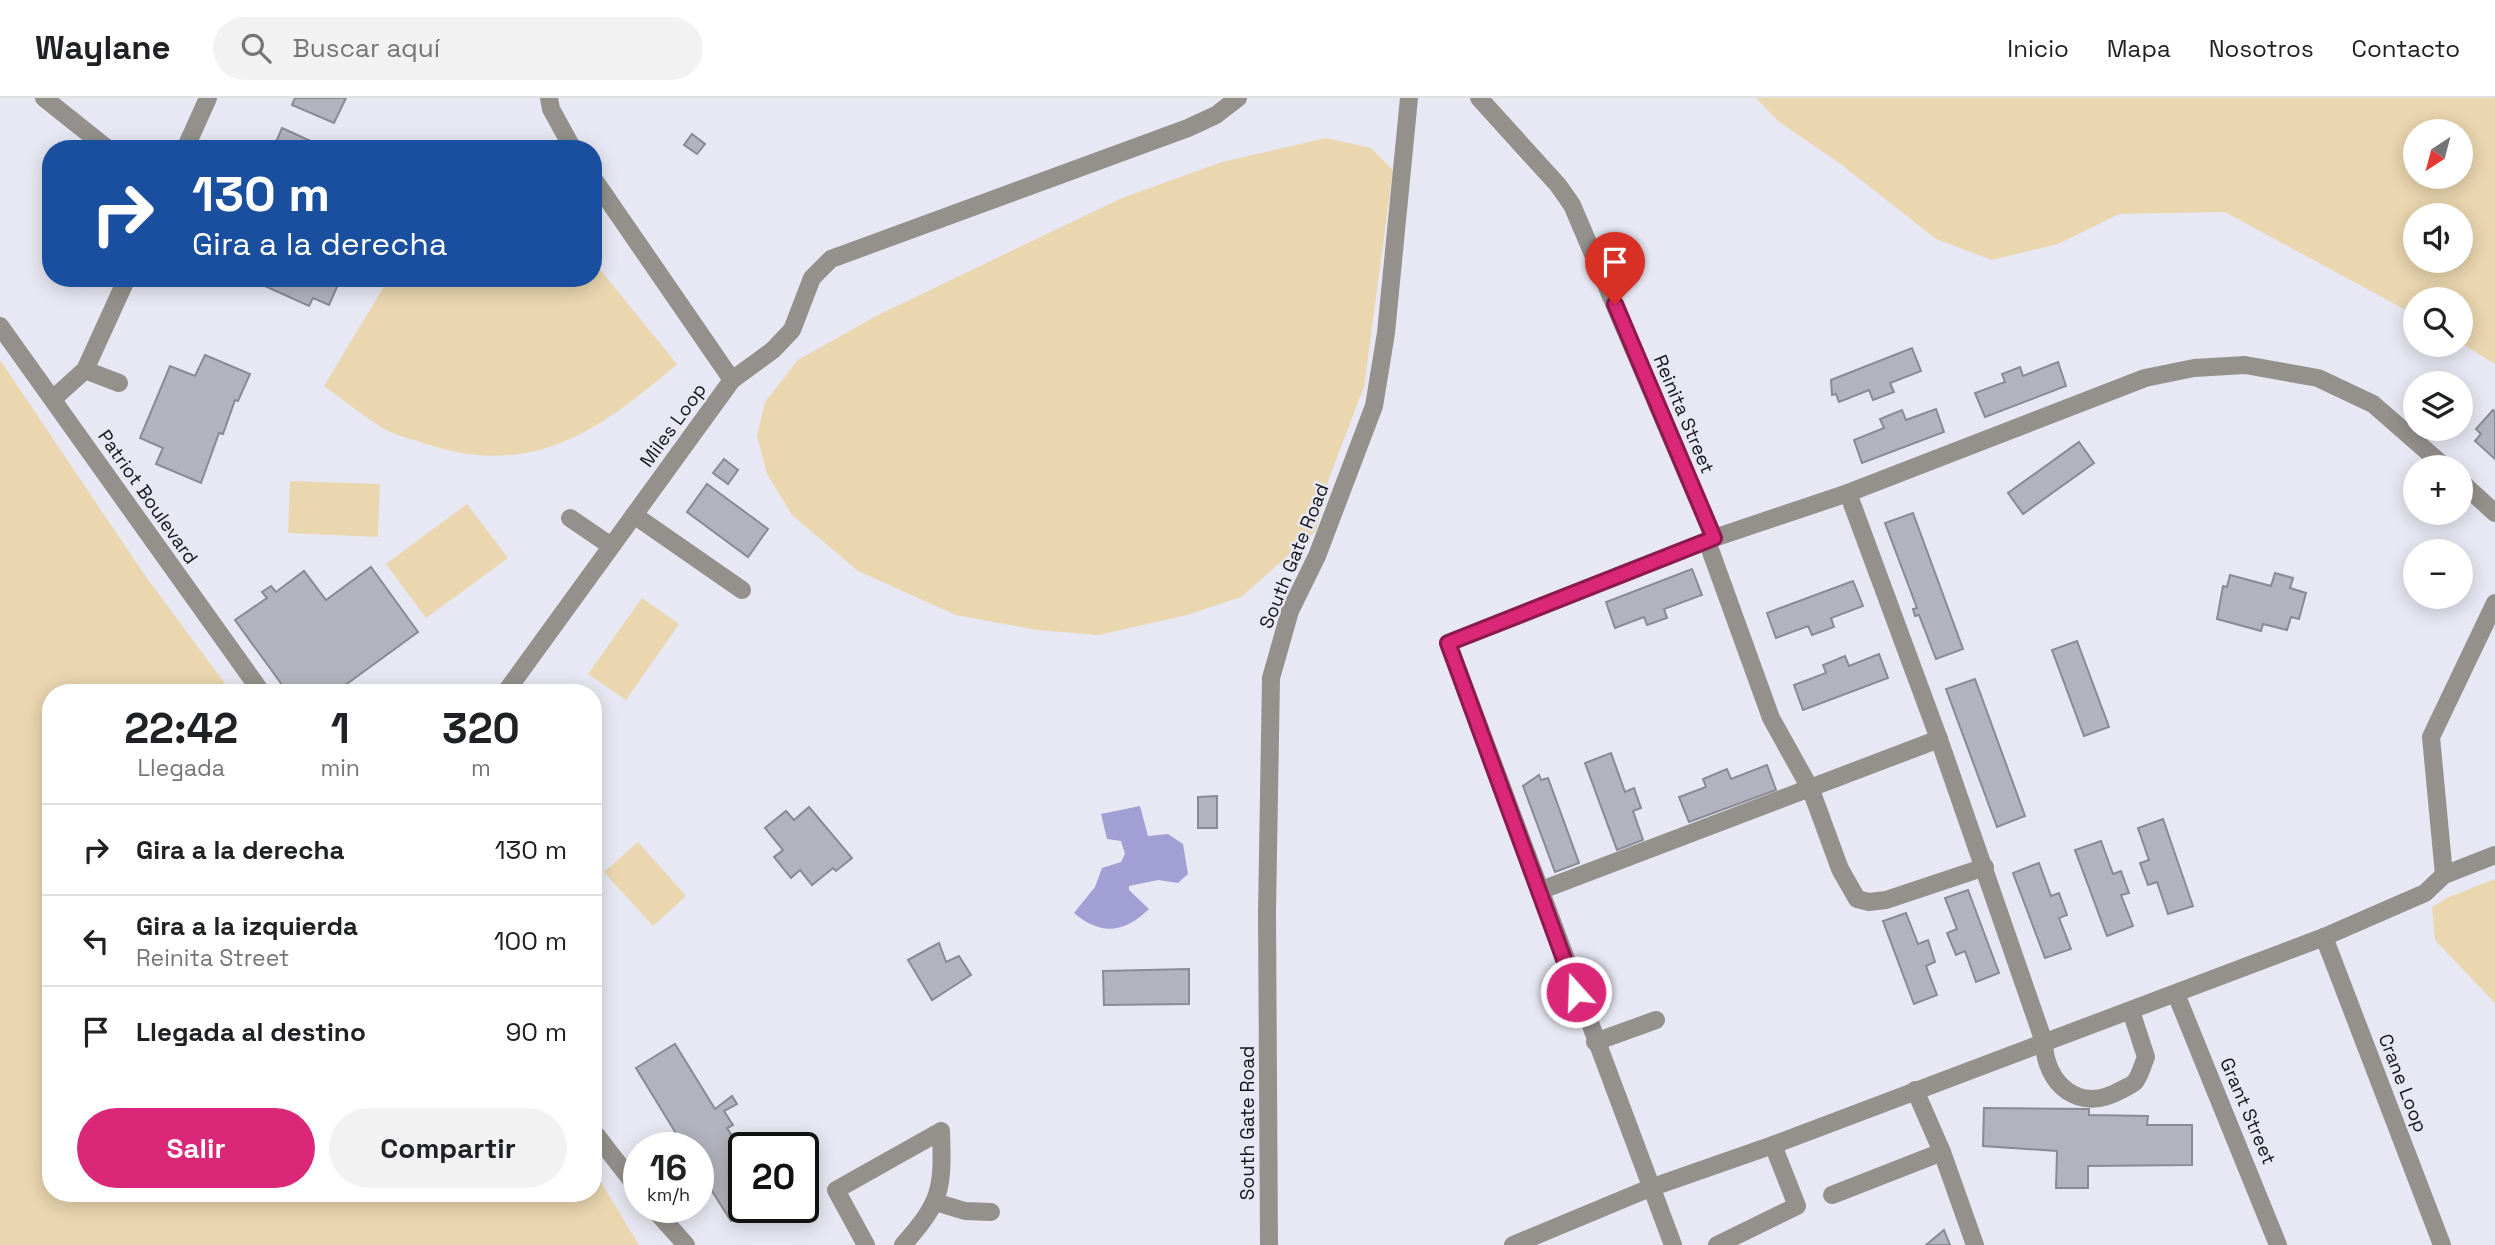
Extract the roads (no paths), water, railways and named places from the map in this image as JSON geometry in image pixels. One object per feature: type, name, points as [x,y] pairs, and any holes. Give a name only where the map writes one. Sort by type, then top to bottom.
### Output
[{"type":"street","points":[[44,98],[97,140]]},
{"type":"street","points":[[189,140],[208,98]]},
{"type":"street","points":[[549,98],[551,109],[568,140]]},
{"type":"street","points":[[732,380],[773,351],[792,330],[812,278],[831,259],[1188,128],[1216,115],[1238,98]]},
{"type":"street","name":"South Gate Road","points":[[1269,1245],[1267,912],[1271,678],[1290,611],[1317,556],[1374,406],[1386,333],[1409,98]]},
{"type":"street","name":"Reinita Street","points":[[1479,98],[1559,185],[1572,205],[1710,540],[1771,718],[1811,790],[1840,869],[1857,898],[1869,902],[1886,900],[1984,867]]},
{"type":"street","name":"Miles Loop","points":[[511,684],[732,380],[602,191]]},
{"type":"street","points":[[54,398],[85,370],[123,287]]},
{"type":"street","name":"Patriot Boulevard","points":[[0,326],[54,398],[255,684]]},
{"type":"street","points":[[1673,1245],[1448,643],[1710,540],[1848,493],[2145,378],[2194,368],[2245,365],[2318,379],[2373,404],[2431,455]]},
{"type":"street","points":[[85,370],[119,383]]},
{"type":"street","points":[[1848,493],[1939,739],[2045,1042],[2045,1061],[2060,1087],[2087,1101],[2112,1096],[2135,1082],[2146,1057],[2131,1011]]},
{"type":"street","points":[[2473,493],[2495,513]]},
{"type":"street","points":[[634,515],[742,590]]},
{"type":"street","points":[[570,518],[611,546]]},
{"type":"street","points":[[2444,875],[2431,737],[2495,603]]},
{"type":"street","points":[[1539,891],[1811,790],[1939,739]]},
{"type":"street","points":[[1513,1245],[1650,1188],[1773,1145],[2324,937],[2425,893],[2444,875],[2495,855]]},
{"type":"street","name":"Crane Loop","points":[[2324,937],[2442,1245]]},
{"type":"street","name":"Grant Street","points":[[2176,994],[2278,1245]]},
{"type":"street","points":[[1595,1042],[1656,1020]]},
{"type":"street","points":[[1915,1090],[1942,1152],[1975,1245]]},
{"type":"street","points":[[866,1245],[836,1190],[941,1131],[943,1184],[927,1218],[903,1245]]},
{"type":"street","points":[[602,1143],[623,1169]]},
{"type":"street","points":[[1717,1245],[1797,1206],[1773,1145]]},
{"type":"street","points":[[1832,1195],[1942,1152]]},
{"type":"street","points":[[935,1202],[965,1211],[991,1212]]},
{"type":"street","points":[[666,1223],[686,1245]]}]
